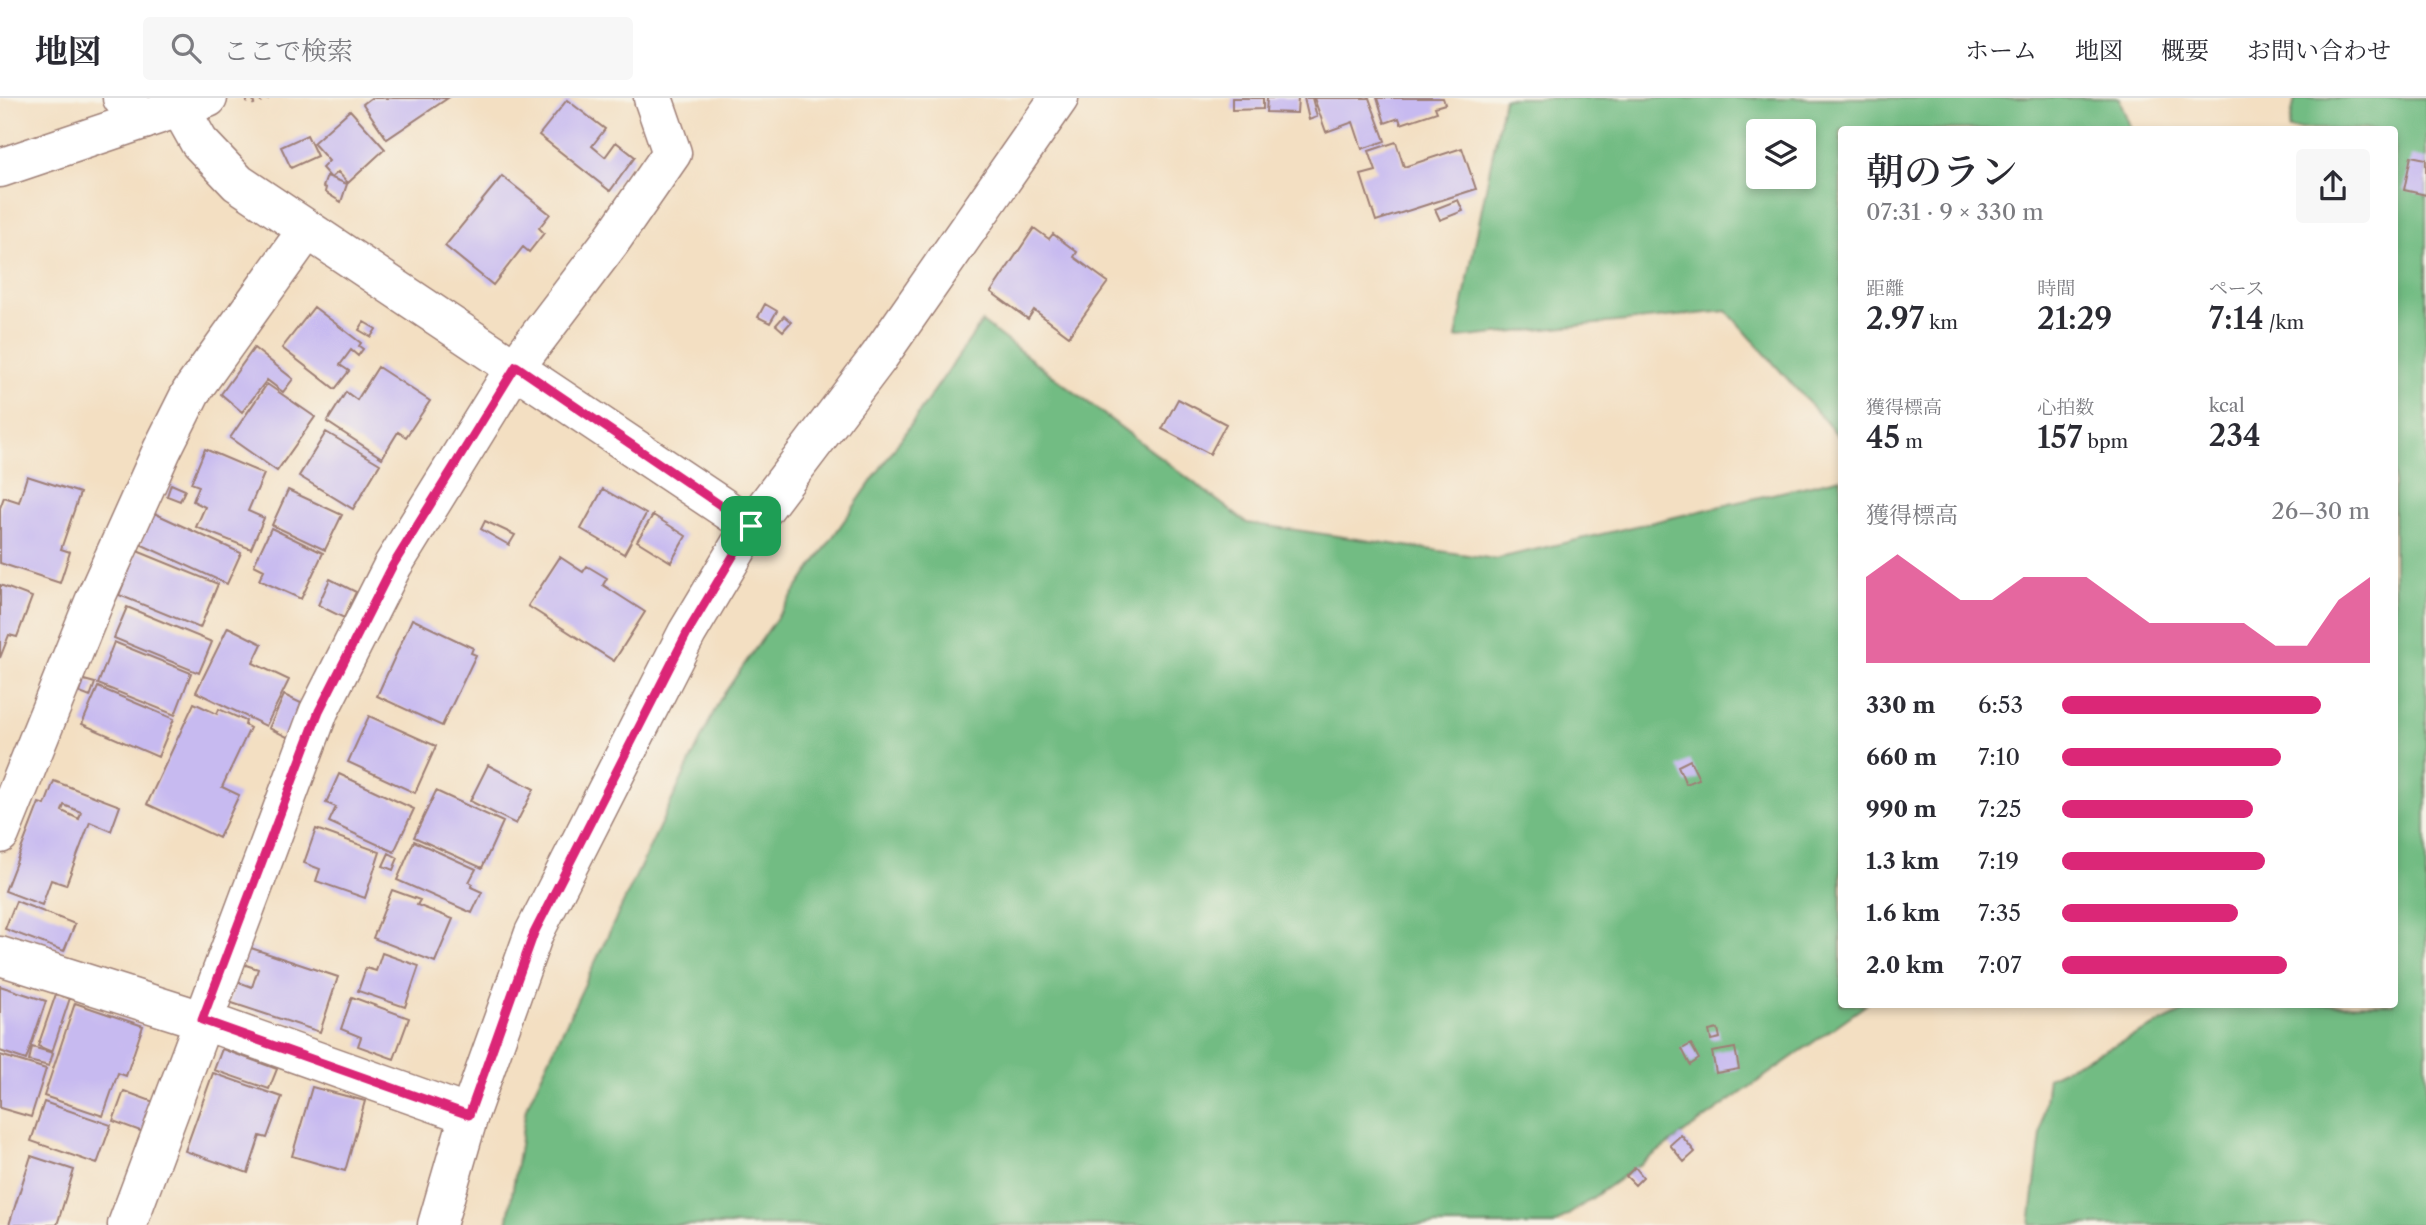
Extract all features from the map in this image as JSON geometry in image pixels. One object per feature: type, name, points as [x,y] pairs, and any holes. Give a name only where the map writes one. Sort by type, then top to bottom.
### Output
[{"type":"street","points":[[127,1225],[319,711],[393,565],[516,366],[611,241],[672,153],[653,98]]},
{"type":"street","points":[[437,1225],[469,1115],[534,933],[687,633],[751,526],[878,358],[1059,98]]},
{"type":"street","points":[[0,168],[133,109],[194,103],[199,142],[238,183],[516,366],[751,526]]},
{"type":"street","points":[[0,834],[96,597],[191,392],[307,230]]},
{"type":"street","points":[[0,956],[202,1020],[469,1115]]},
{"type":"path","points":[[239,98],[253,103],[268,98]]},
{"type":"green space","points":[[1504,98],[2119,98],[2130,126],[1838,126],[1838,436],[1727,311],[1456,338]]},
{"type":"green space","points":[[2295,98],[2426,98],[2426,1225],[2030,1225],[2048,1077],[2192,1008],[2398,1008],[2398,126],[2290,126]]},
{"type":"green space","points":[[982,322],[1247,523],[1495,559],[1838,479],[1838,1008],[1862,1008],[1554,1225],[507,1225],[526,1108],[719,701]]},
{"type":"building","points":[[371,98],[448,98],[387,139],[363,104]]},
{"type":"building","points":[[1232,98],[1263,98],[1263,109],[1232,110]]},
{"type":"building","points":[[1267,98],[1298,98],[1297,113],[1266,112]]},
{"type":"building","points":[[1304,98],[1312,98],[1317,117],[1309,120]]},
{"type":"building","points":[[1314,98],[1369,98],[1385,141],[1362,149],[1353,122],[1326,132]]},
{"type":"building","points":[[1377,98],[1443,98],[1445,104],[1435,107],[1437,112],[1401,124],[1399,118],[1385,123]]},
{"type":"building","points":[[567,100],[605,129],[592,146],[605,157],[616,142],[635,157],[610,191],[539,135]]},
{"type":"building","points":[[350,110],[385,149],[348,183],[338,172],[331,178],[322,168],[329,161],[313,143]]},
{"type":"building","points":[[307,135],[317,156],[291,168],[281,147]]},
{"type":"building","points":[[1396,142],[1404,167],[1462,148],[1476,189],[1376,221],[1361,175],[1376,171],[1369,151]]},
{"type":"building","points":[[2411,156],[2426,159],[2426,195],[2404,190]]},
{"type":"building","points":[[327,176],[347,184],[341,202],[325,192],[326,188],[323,187]]},
{"type":"building","points":[[502,176],[550,214],[539,228],[544,233],[529,252],[523,247],[493,285],[445,246]]},
{"type":"building","points":[[1458,200],[1463,211],[1440,220],[1435,209]]},
{"type":"building","points":[[1034,228],[1049,239],[1053,234],[1077,252],[1074,257],[1108,282],[1069,336],[1034,310],[1028,319],[991,292]]},
{"type":"building","points":[[765,304],[777,311],[770,323],[758,317]]},
{"type":"building","points":[[314,307],[361,343],[359,346],[363,349],[358,356],[351,350],[340,365],[349,371],[335,389],[282,348]]},
{"type":"building","points":[[784,316],[791,322],[783,331],[776,325]]},
{"type":"building","points":[[364,322],[376,329],[371,337],[359,330]]},
{"type":"building","points":[[254,348],[293,379],[283,392],[267,380],[242,412],[221,394]]},
{"type":"building","points":[[378,367],[430,401],[406,437],[398,432],[382,458],[327,422],[346,392],[357,400]]},
{"type":"building","points":[[267,384],[315,417],[277,471],[230,438]]},
{"type":"building","points":[[1178,399],[1226,424],[1210,454],[1162,429]]},
{"type":"building","points":[[326,432],[380,464],[353,509],[299,476]]},
{"type":"building","points":[[205,449],[264,474],[248,511],[264,518],[251,549],[196,527],[205,507],[193,501],[199,486],[191,483]]},
{"type":"building","points":[[27,476],[80,493],[61,549],[70,552],[60,583],[0,563],[0,508],[4,497],[19,502]]},
{"type":"building","points":[[171,484],[185,490],[180,501],[167,496]]},
{"type":"building","points":[[603,489],[646,514],[624,554],[581,529]]},
{"type":"building","points":[[288,490],[342,515],[325,550],[272,525]]},
{"type":"building","points":[[154,513],[241,553],[227,584],[140,544]]},
{"type":"building","points":[[653,515],[686,536],[671,562],[637,541]]},
{"type":"building","points":[[485,521],[515,535],[509,545],[481,529]]},
{"type":"building","points":[[271,528],[323,553],[301,599],[259,580],[264,570],[254,565]]},
{"type":"building","points":[[137,551],[218,584],[200,628],[119,595]]},
{"type":"building","points":[[560,557],[583,572],[587,566],[607,578],[603,585],[645,612],[614,661],[528,606]]},
{"type":"building","points":[[330,579],[356,592],[344,618],[318,605]]},
{"type":"building","points":[[0,585],[32,597],[17,637],[9,635],[0,658]]},
{"type":"building","points":[[127,607],[212,642],[199,673],[114,638]]},
{"type":"building","points":[[412,619],[473,648],[471,653],[476,655],[442,726],[377,696]]},
{"type":"building","points":[[228,627],[262,644],[253,663],[289,680],[266,726],[196,692]]},
{"type":"building","points":[[114,642],[191,673],[175,715],[98,684]]},
{"type":"building","points":[[84,680],[95,683],[90,697],[80,693]]},
{"type":"building","points":[[98,687],[174,719],[158,757],[82,724]]},
{"type":"building","points":[[284,695],[305,705],[289,738],[269,728]]},
{"type":"building","points":[[194,703],[217,714],[219,709],[246,721],[245,725],[250,728],[222,787],[239,795],[219,838],[147,804]]},
{"type":"building","points":[[369,716],[436,746],[415,793],[348,762]]},
{"type":"building","points":[[1690,760],[1699,779],[1686,784],[1678,766]]},
{"type":"building","points":[[488,765],[534,789],[516,824],[470,801]]},
{"type":"building","points":[[339,774],[414,809],[394,852],[329,822],[336,807],[326,803]]},
{"type":"building","points":[[54,781],[120,806],[111,831],[90,822],[66,885],[51,880],[42,905],[5,891],[39,803],[45,805]],"holes":[[[64,805],[81,812],[79,819],[62,811]]]},
{"type":"building","points":[[436,791],[503,822],[482,868],[414,837]]},
{"type":"building","points":[[316,829],[380,852],[365,898],[316,881],[320,869],[304,863]]},
{"type":"building","points":[[414,841],[476,869],[469,882],[473,884],[471,887],[482,892],[472,913],[397,880]]},
{"type":"building","points":[[389,853],[398,858],[393,870],[383,866]]},
{"type":"building","points":[[392,890],[420,900],[417,905],[453,919],[435,962],[373,938]]},
{"type":"building","points":[[16,901],[75,924],[64,951],[5,929]]},
{"type":"building","points":[[248,947],[338,977],[320,1032],[229,1002],[236,981],[252,987],[258,969],[243,964]]},
{"type":"building","points":[[382,953],[419,966],[405,1007],[358,991],[366,968],[376,971]]},
{"type":"building","points":[[0,986],[46,1001],[26,1060],[0,1051]]},
{"type":"building","points":[[56,994],[70,998],[52,1052],[38,1046]]},
{"type":"building","points":[[352,997],[409,1018],[394,1059],[358,1046],[361,1037],[341,1029]]},
{"type":"building","points":[[75,1003],[143,1026],[126,1076],[118,1073],[103,1116],[44,1096]]},
{"type":"building","points":[[1718,1029],[1720,1038],[1711,1040],[1709,1031]]},
{"type":"building","points":[[1691,1044],[1699,1059],[1690,1065],[1682,1049]]},
{"type":"building","points":[[32,1047],[53,1053],[49,1066],[29,1061]]},
{"type":"building","points":[[1735,1048],[1739,1069],[1716,1073],[1712,1052]]},
{"type":"building","points":[[222,1049],[277,1069],[269,1089],[214,1070]]},
{"type":"building","points":[[0,1055],[46,1069],[31,1117],[0,1108]]},
{"type":"building","points":[[213,1073],[282,1097],[267,1138],[260,1136],[248,1173],[185,1151]]},
{"type":"building","points":[[312,1087],[365,1101],[345,1171],[292,1156]]},
{"type":"building","points":[[124,1091],[154,1102],[143,1132],[113,1121]]},
{"type":"building","points":[[44,1102],[111,1125],[97,1164],[31,1141]]},
{"type":"building","points":[[1681,1135],[1695,1152],[1684,1162],[1670,1145]]},
{"type":"building","points":[[31,1156],[74,1170],[57,1225],[9,1225]]},
{"type":"building","points":[[1635,1167],[1643,1177],[1635,1185],[1626,1176]]},
{"type":"route","points":[[516,366],[751,526],[687,633],[534,933],[469,1115],[202,1020],[319,711],[393,565],[516,366]]}]
